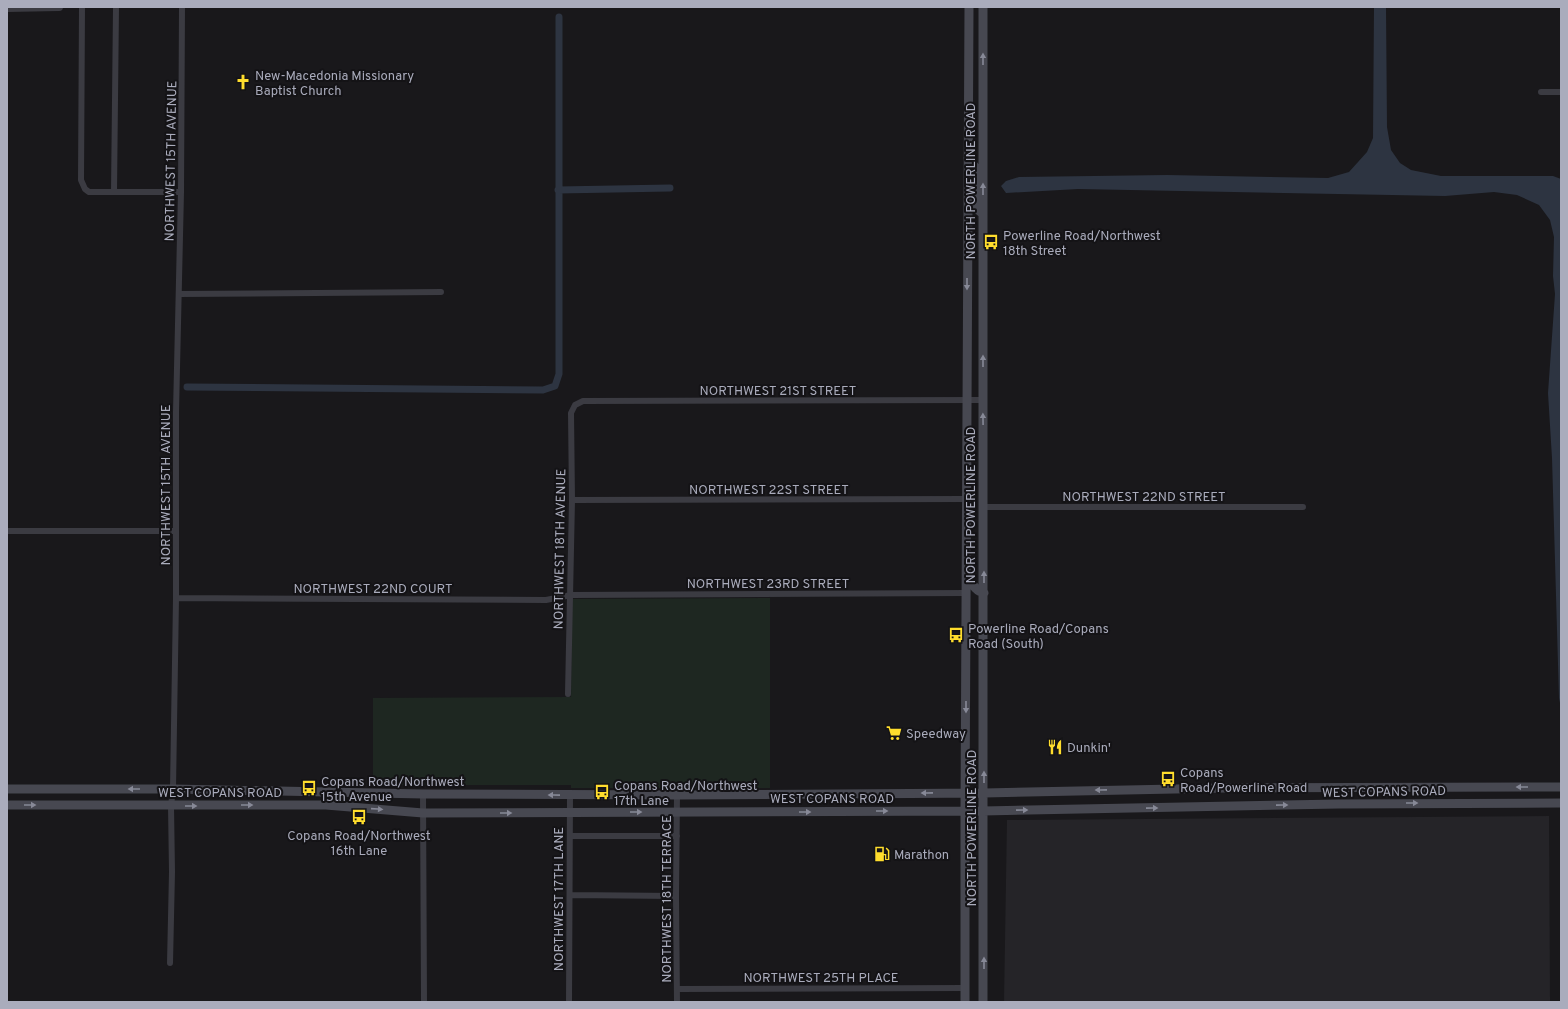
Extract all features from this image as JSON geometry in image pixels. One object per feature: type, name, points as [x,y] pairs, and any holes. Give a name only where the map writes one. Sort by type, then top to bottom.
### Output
[{"type":"main road","name":"NORTH POWERLINE ROAD","points":[[965,1002],[969,7]]},
{"type":"main road","name":"NORTH POWERLINE ROAD","points":[[983,7],[983,1002]]},
{"type":"main road","points":[[968,158],[975,167],[976,208],[983,214]]},
{"type":"main road","points":[[966,575],[978,592],[984,593]]},
{"type":"main road","name":"WEST COPANS ROAD","points":[[7,789],[173,789],[423,794],[678,795],[966,793],[1224,788],[1561,787]]},
{"type":"main road","name":"WEST COPANS ROAD","points":[[7,805],[326,805],[423,813],[983,811],[1339,804],[1561,803]]},
{"type":"street","points":[[7,8],[59,7]]},
{"type":"street","points":[[82,7],[82,180],[84,189],[90,192],[181,192]]},
{"type":"street","points":[[114,192],[116,7]]},
{"type":"street","name":"NORTHWEST 15TH AVENUE","points":[[170,963],[172,872],[171,806],[173,789],[176,598],[176,412],[181,192],[182,7]]},
{"type":"street","points":[[1541,92],[1561,92]]},
{"type":"street","points":[[179,294],[441,292]]},
{"type":"street","name":"NORTHWEST 21ST STREET","points":[[575,405],[583,401],[983,400]]},
{"type":"street","name":"NORTHWEST 18TH AVENUE","points":[[568,694],[569,610],[571,595],[571,413],[575,405]]},
{"type":"street","name":"NORTHWEST 22ST STREET","points":[[572,500],[967,499]]},
{"type":"street","name":"NORTHWEST 22ND STREET","points":[[984,508],[1303,507]]},
{"type":"street","points":[[7,531],[176,531]]},
{"type":"street","name":"NORTHWEST 23RD STREET","points":[[571,595],[966,593]]},
{"type":"street","name":"NORTHWEST 22ND COURT","points":[[176,598],[546,600],[571,595]]},
{"type":"street","points":[[423,794],[424,1002]]},
{"type":"street","name":"NORTHWEST 17TH LANE","points":[[569,1002],[570,795]]},
{"type":"street","name":"NORTHWEST 18TH TERRACE","points":[[677,1002],[676,896],[678,795]]},
{"type":"street","points":[[570,836],[677,836]]},
{"type":"street","points":[[570,895],[676,896]]},
{"type":"street","name":"NORTHWEST 25TH PLACE","points":[[677,989],[965,988]]},
{"type":"shaded area","points":[[770,598],[770,788],[571,788],[571,785],[373,785],[373,698],[571,697],[572,599]]},
{"type":"shaded area","points":[[1549,816],[1550,1002],[1004,1002],[1007,820]]},
{"type":"water","points":[[1374,7],[1386,7],[1387,127],[1391,150],[1400,163],[1411,170],[1441,176],[1553,176],[1561,179],[1561,708],[1559,698],[1552,458],[1548,393],[1555,294],[1553,276],[1554,237],[1550,220],[1539,205],[1517,195],[1494,192],[1445,196],[1078,189],[1006,193],[1001,186],[1006,181],[1019,177],[1167,175],[1328,178],[1349,172],[1367,152],[1373,138]]},
{"type":"waterway","points":[[187,387],[543,390],[555,386],[559,374],[559,17]]},
{"type":"waterway","points":[[558,190],[670,188]]},
{"type":"place","name":"New-Macedonia Missionary Baptist Church","points":[[243,82]]},
{"type":"place","name":"Powerline Road/Northwest 18th Street","points":[[991,242]]},
{"type":"place","name":"Powerline Road/Copans Road (South)","points":[[956,635]]},
{"type":"place","name":"Speedway","points":[[894,733]]},
{"type":"place","name":"Dunkin'","points":[[1055,747]]},
{"type":"place","name":"Copans Road/Powerline Road","points":[[1168,779]]},
{"type":"place","name":"Copans Road/Northwest 15th Avenue","points":[[309,788]]},
{"type":"place","name":"Copans Road/Northwest 17th Lane","points":[[602,792]]},
{"type":"place","name":"Copans Road/Northwest 16th Lane","points":[[359,817]]},
{"type":"place","name":"Marathon","points":[[882,854]]}]
